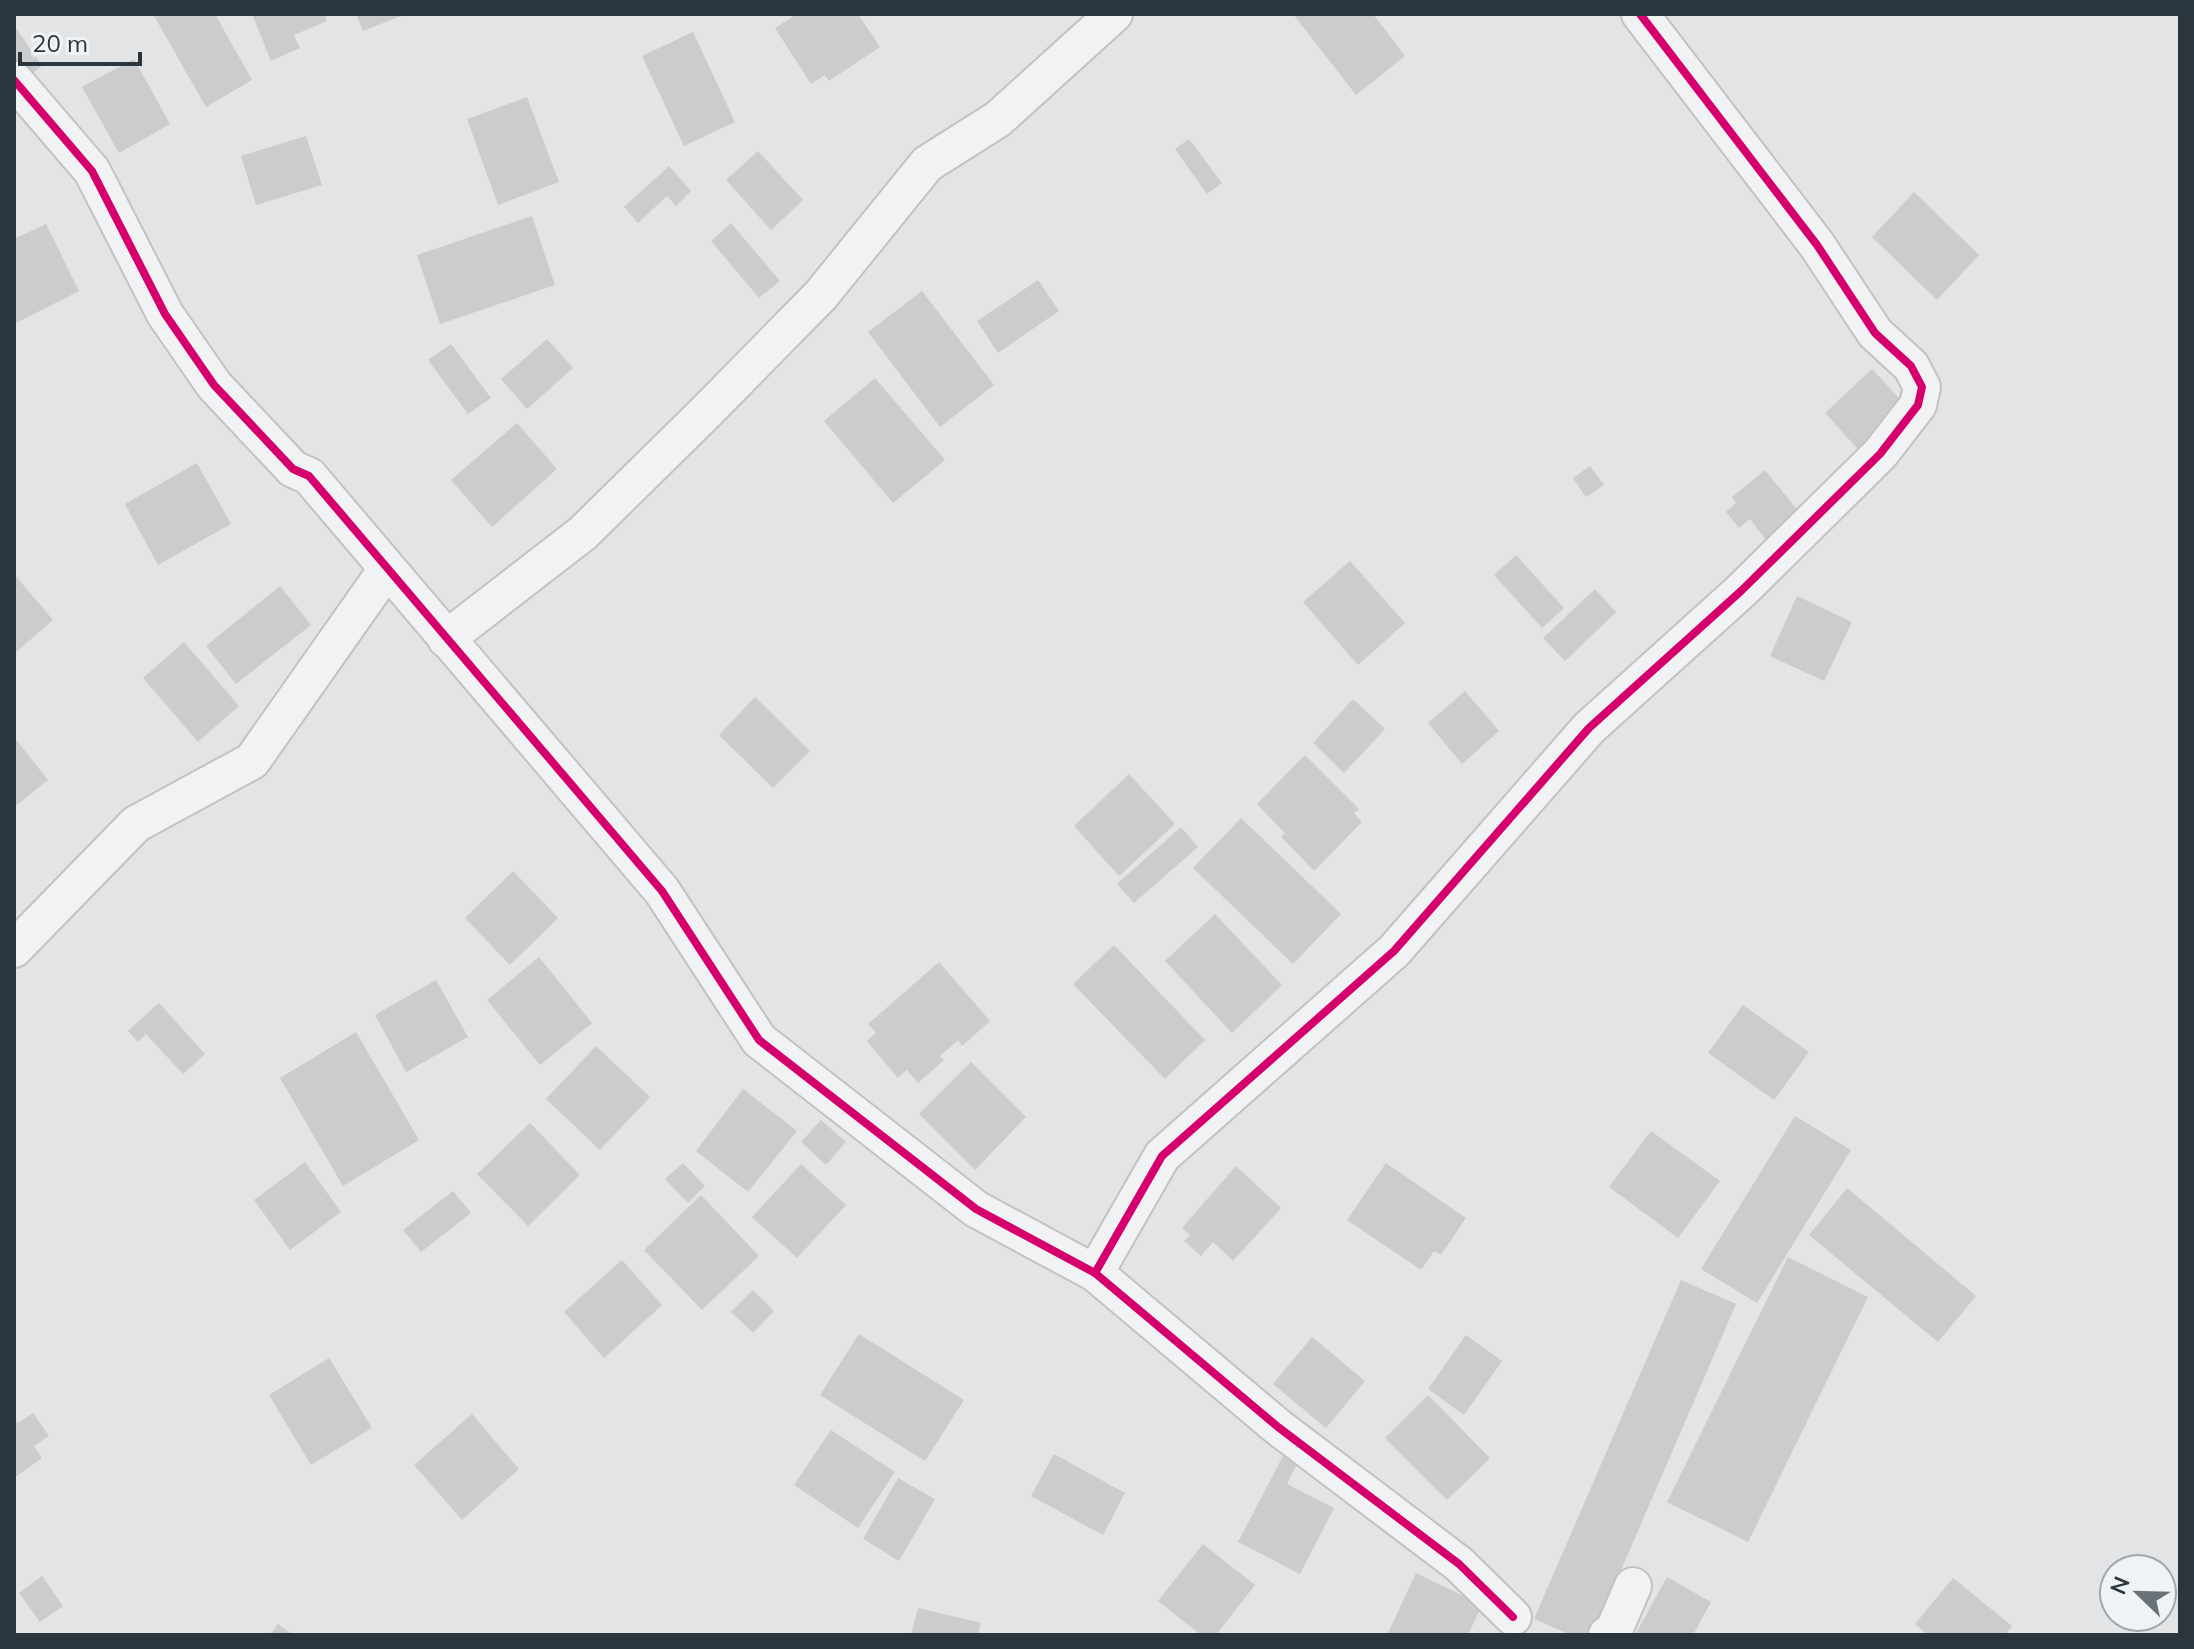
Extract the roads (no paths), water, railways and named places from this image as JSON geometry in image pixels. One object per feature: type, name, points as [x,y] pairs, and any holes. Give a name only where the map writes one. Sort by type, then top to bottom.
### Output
[{"type":"street","points":[[446,639],[583,533],[707,411],[821,295],[927,164],[998,119],[1114,14]]},
{"type":"street","points":[[1095,1273],[1162,1156],[1394,951],[1589,728],[1741,591],[1880,454],[1918,405],[1922,387],[1911,366],[1875,333],[1817,245],[1640,14]]},
{"type":"street","points":[[14,80],[92,171],[165,314],[214,385],[293,469],[309,476],[662,891],[759,1040],[976,1209],[1095,1273],[1278,1427],[1459,1564],[1513,1617]]},
{"type":"street","points":[[14,949],[136,824],[252,761],[387,569]]},
{"type":"street","points":[[1607,1635],[1614,1630],[1633,1586]]}]
